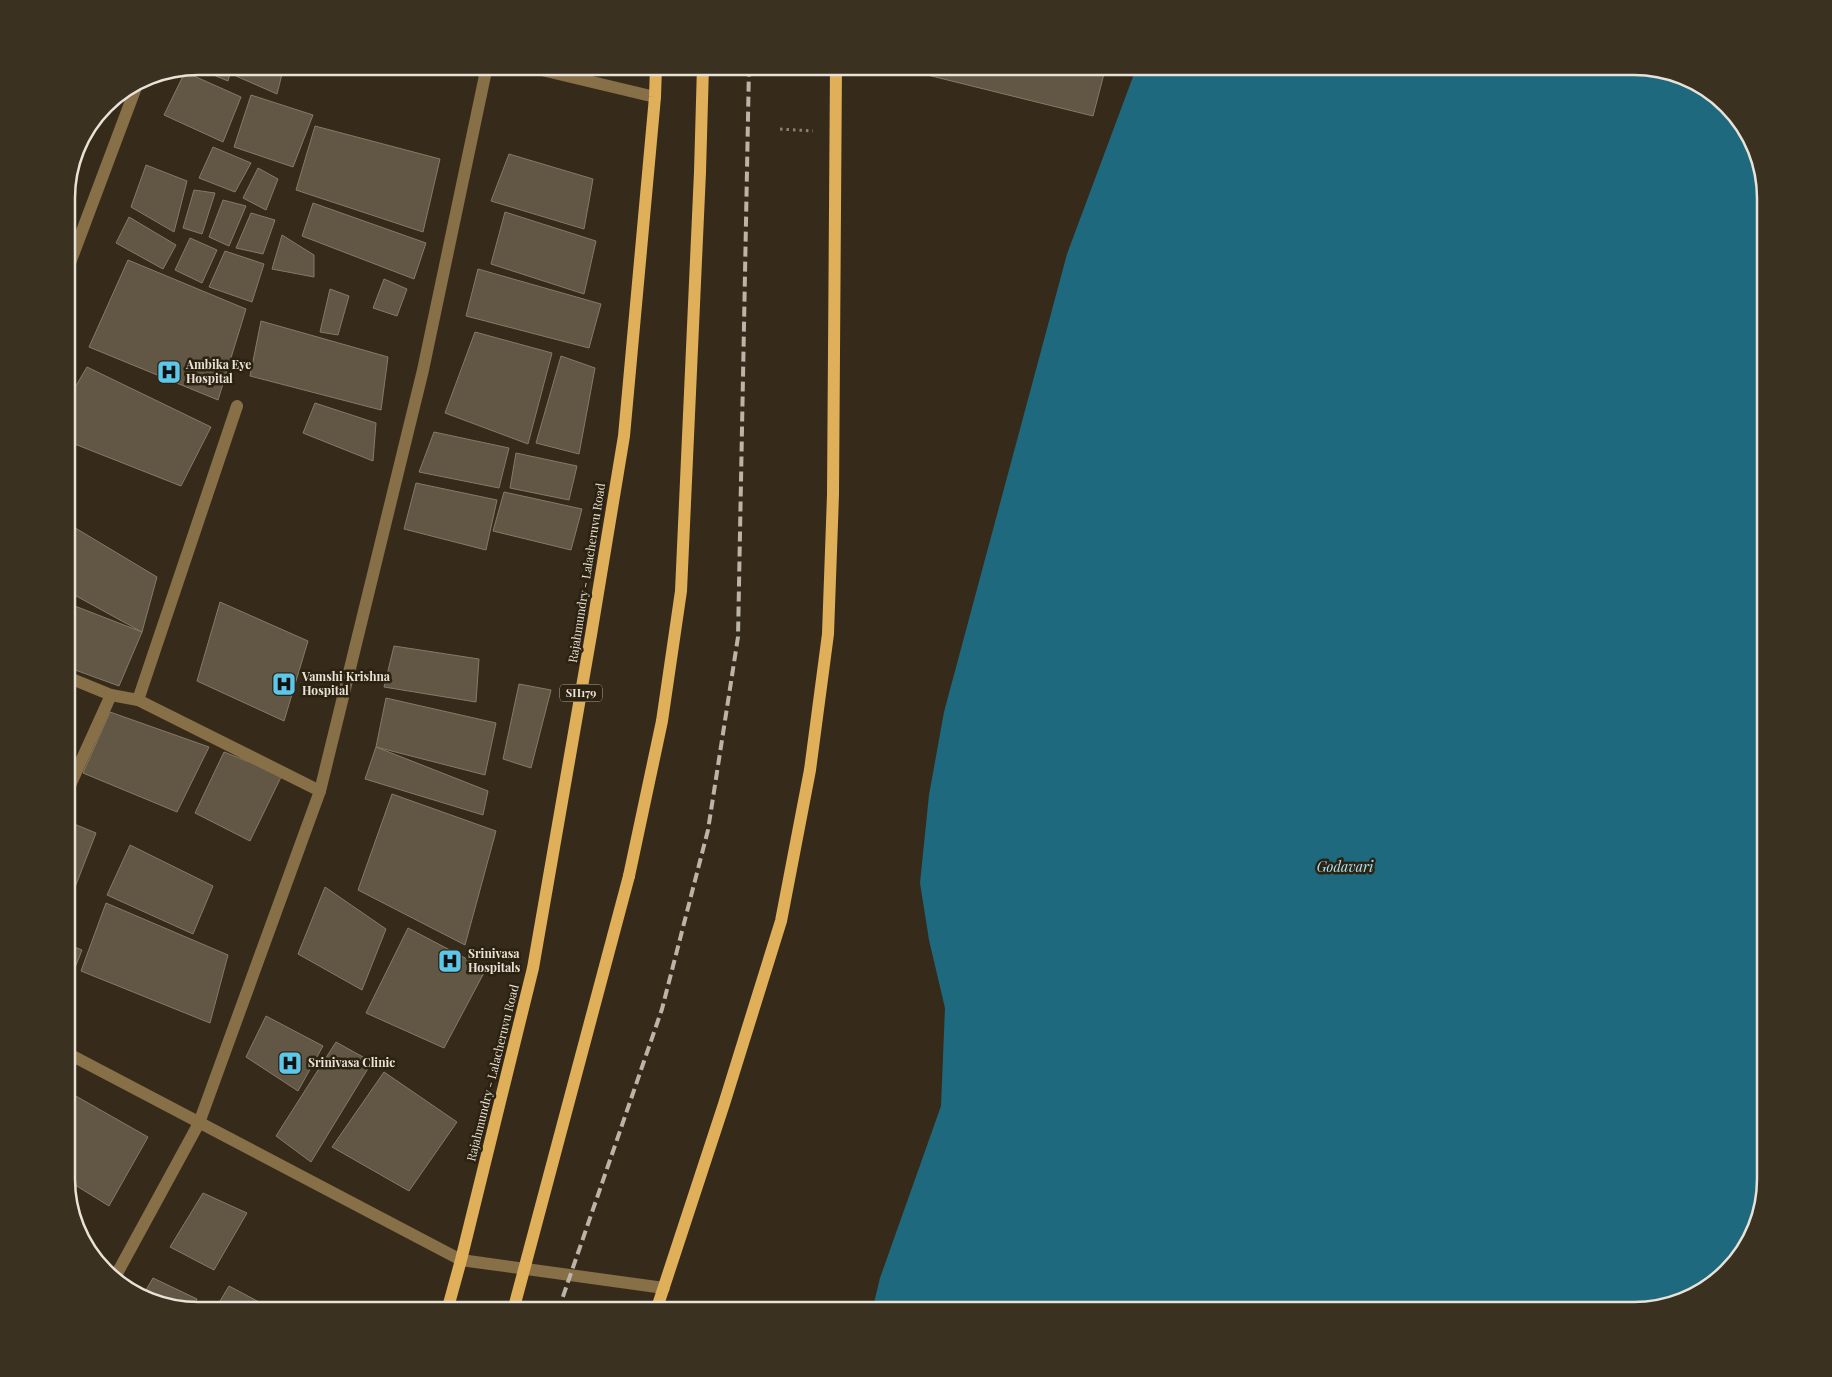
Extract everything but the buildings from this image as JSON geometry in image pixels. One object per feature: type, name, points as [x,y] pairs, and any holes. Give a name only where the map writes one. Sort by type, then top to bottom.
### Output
[{"type":"main road","name":"Rajahmundry - Lalacheruvu Road","points":[[449,1302],[533,968],[592,635],[624,436],[656,75]]},
{"type":"main road","points":[[515,1302],[629,876],[662,721],[681,591],[700,182],[703,75]]},
{"type":"main road","points":[[659,1302],[721,1114],[780,922],[810,770],[828,634],[833,495],[836,75]]},
{"type":"street","points":[[118,1272],[199,1123],[320,791],[423,370],[485,75]]},
{"type":"street","points":[[563,75],[655,97]]},
{"type":"street","points":[[75,247],[134,92]]},
{"type":"street","points":[[138,700],[236,406]]},
{"type":"street","points":[[75,681],[111,695],[138,700],[320,791]]},
{"type":"street","points":[[75,773],[111,695]]},
{"type":"street","points":[[75,1058],[461,1260],[664,1288]]},
{"type":"path","points":[[780,129],[836,132]]},
{"type":"water","name":"Godavari","points":[[1134,75],[1650,76],[1666,79],[1689,88],[1709,100],[1732,123],[1741,136],[1755,174],[1757,190],[1757,1187],[1755,1203],[1741,1241],[1715,1272],[1689,1289],[1666,1298],[1634,1302],[874,1302],[880,1278],[941,1106],[945,1008],[929,940],[920,883],[929,795],[944,712],[1067,254]]},
{"type":"railway","points":[[561,1302],[662,1009],[708,830],[738,637],[749,75]]},
{"type":"place","name":"Ambika Eye Hospital","points":[[169,372]]},
{"type":"place","name":"Vamshi Krishna Hospital","points":[[284,684]]},
{"type":"place","name":"Srinivasa Hospitals","points":[[450,961]]},
{"type":"place","name":"Srinivasa Clinic","points":[[290,1063]]}]
